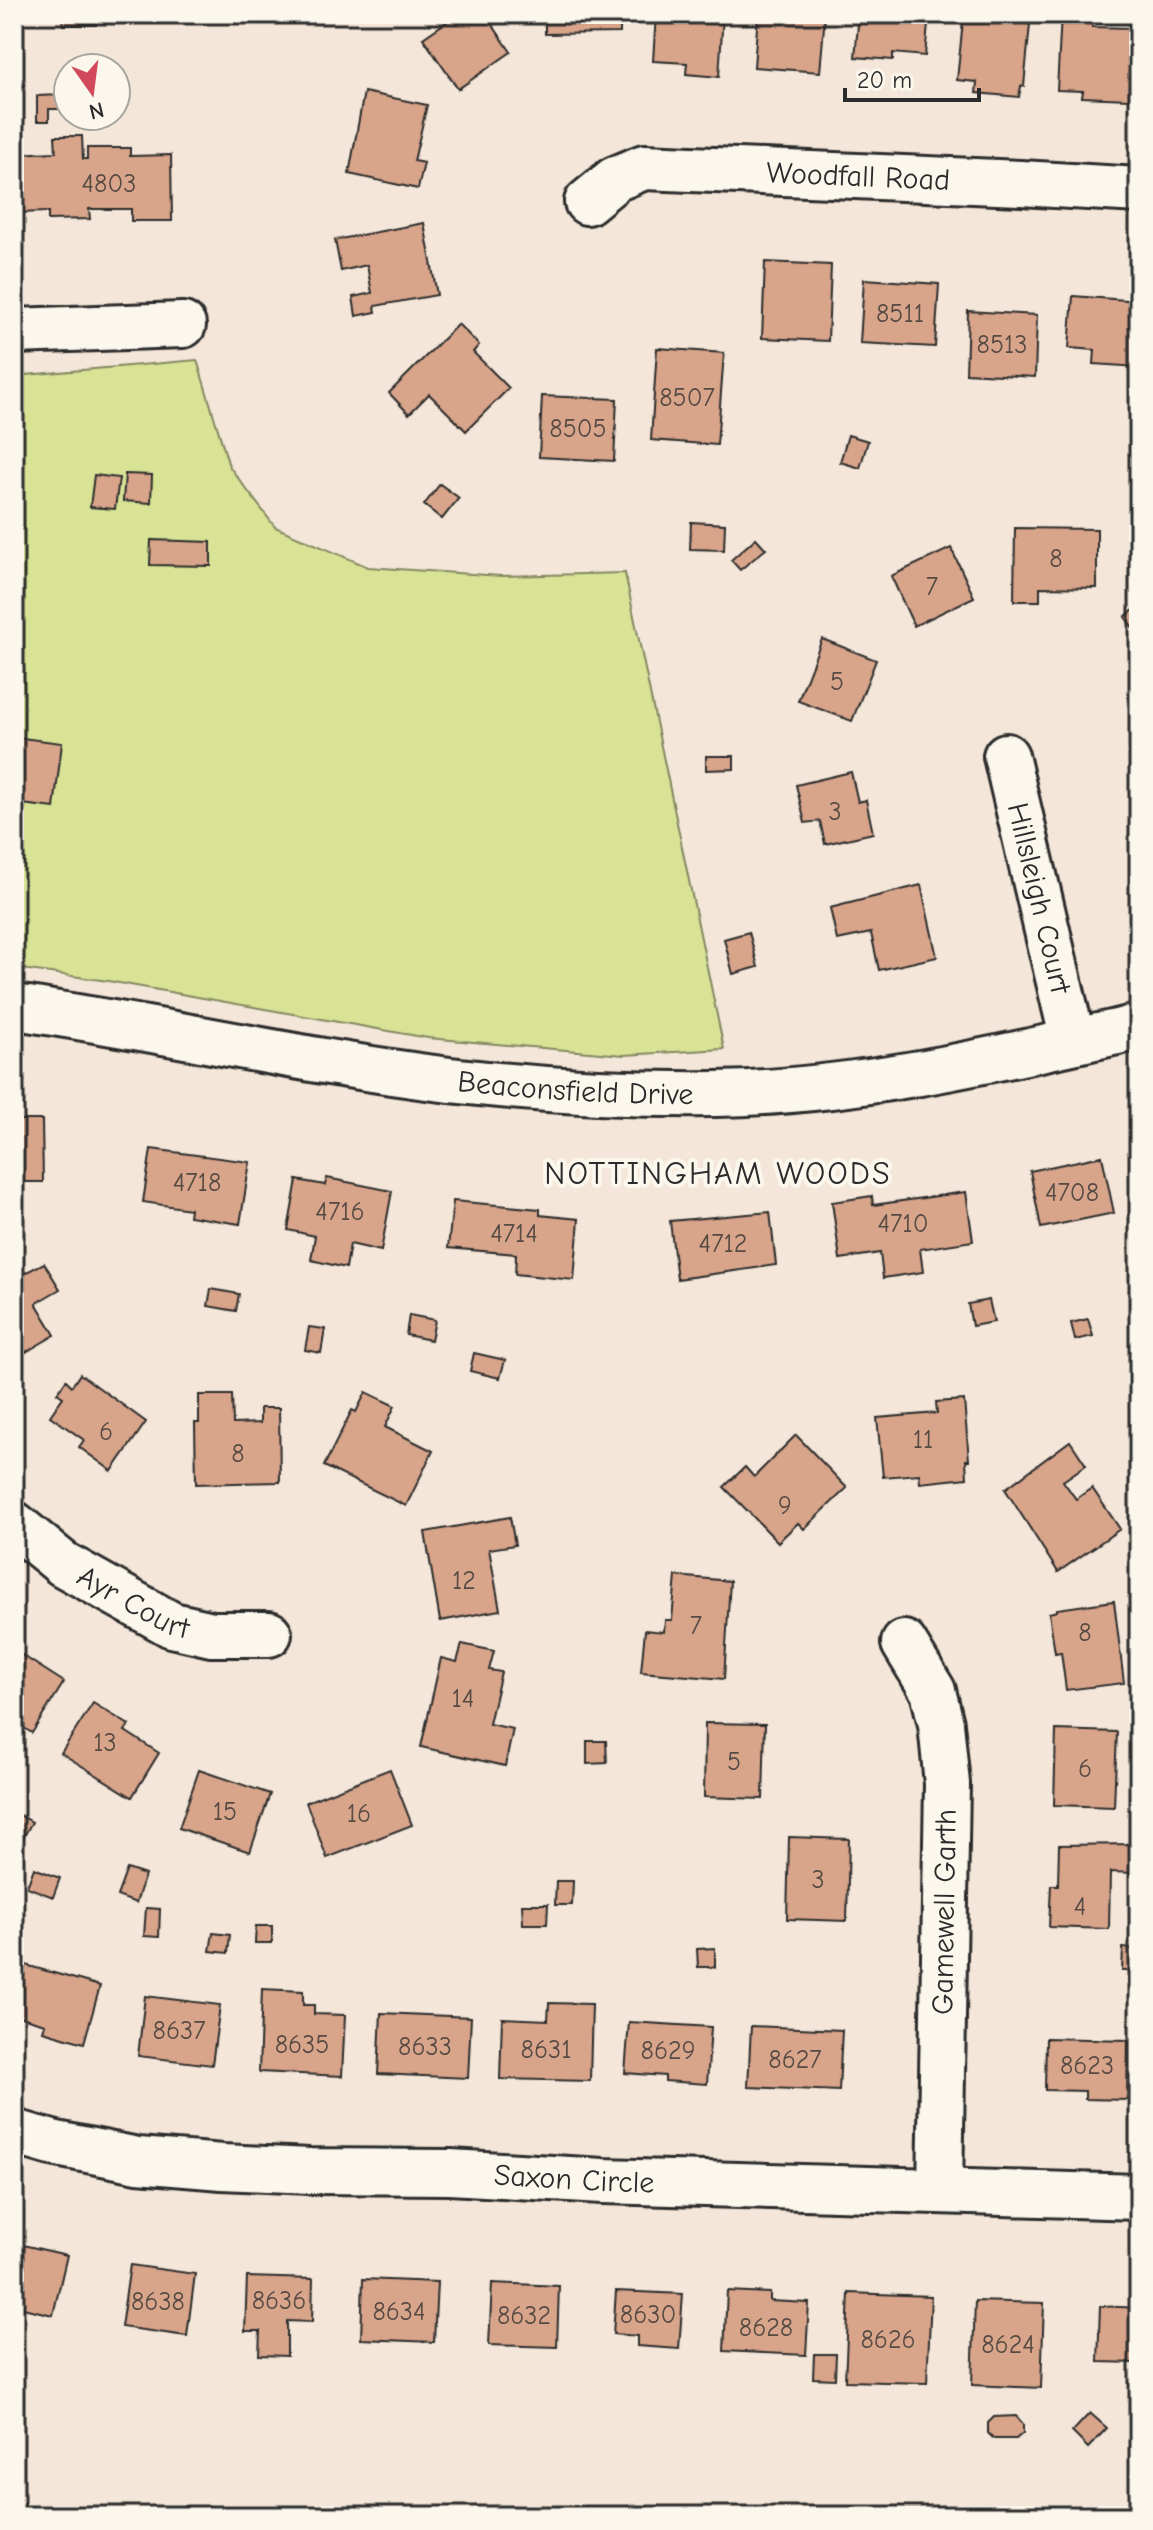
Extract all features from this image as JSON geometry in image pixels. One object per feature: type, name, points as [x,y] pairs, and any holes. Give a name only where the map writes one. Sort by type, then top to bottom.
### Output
[{"type":"street","name":"Woodfall Road","points":[[587,202],[615,179],[644,167],[1139,190]]},
{"type":"street","points":[[14,331],[183,325]]},
{"type":"street","name":"Hillsleigh Court","points":[[1006,756],[1073,1041]]},
{"type":"street","name":"Beaconsfield Drive","points":[[14,1007],[450,1080],[556,1090],[646,1094],[773,1091],[860,1082],[959,1066],[1139,1027]]},
{"type":"street","name":"Ayr Court","points":[[14,1524],[63,1564],[172,1625],[212,1634],[269,1634]]},
{"type":"street","name":"Gamewell Garth","points":[[904,1643],[933,1691],[941,1724],[947,1784],[940,2191]]},
{"type":"street","name":"Saxon Circle","points":[[14,2132],[138,2160],[222,2167],[450,2172],[603,2181],[1139,2197]]},
{"type":"green space","points":[[197,360],[229,466],[275,527],[368,567],[501,576],[625,573],[724,1049],[624,1055],[428,1038],[108,981],[14,968],[14,376]]},
{"type":"building","points":[[63,14],[227,14],[227,19],[158,19],[158,23],[125,23],[125,18],[96,19],[96,25],[63,25]]},
{"type":"building","points":[[458,14],[485,14],[511,52],[458,89],[423,38]]},
{"type":"building","points":[[545,14],[620,14],[620,33],[545,34]]},
{"type":"building","points":[[656,14],[723,14],[719,77],[686,74],[687,63],[653,61]]},
{"type":"building","points":[[758,14],[825,15],[820,72],[754,67]]},
{"type":"building","points":[[859,14],[929,14],[925,56],[893,53],[893,60],[855,57]]},
{"type":"building","points":[[960,14],[1000,14],[999,20],[1030,24],[1024,86],[1021,86],[1019,97],[976,93],[977,82],[957,80],[963,21],[959,21]]},
{"type":"building","points":[[1061,14],[1092,14],[1092,27],[1132,28],[1129,99],[1082,97],[1083,91],[1057,90]]},
{"type":"building","points":[[364,92],[427,105],[414,161],[424,163],[418,189],[349,174]]},
{"type":"building","points":[[52,95],[49,121],[37,121],[37,96]]},
{"type":"building","points":[[55,136],[82,136],[83,159],[87,159],[87,148],[130,148],[130,156],[171,155],[172,221],[131,221],[131,209],[89,209],[90,219],[48,220],[48,212],[14,213],[14,154],[56,152]]},
{"type":"building","points":[[424,223],[437,295],[375,306],[376,312],[356,316],[353,297],[372,293],[367,265],[341,271],[335,240]]},
{"type":"building","points":[[765,262],[831,265],[828,341],[762,338]]},
{"type":"building","points":[[864,279],[939,284],[935,347],[860,343]]},
{"type":"building","points":[[1073,296],[1139,301],[1139,367],[1094,364],[1095,350],[1069,348]]},
{"type":"building","points":[[968,311],[1037,315],[1035,377],[966,373]]},
{"type":"building","points":[[458,324],[479,345],[473,352],[509,388],[466,431],[429,394],[409,414],[389,393]]},
{"type":"building","points":[[657,348],[724,353],[717,445],[651,440]]},
{"type":"building","points":[[542,396],[617,399],[614,461],[539,457]]},
{"type":"building","points":[[848,435],[868,441],[860,468],[840,462]]},
{"type":"building","points":[[125,474],[152,475],[151,503],[123,501]]},
{"type":"building","points":[[94,475],[119,478],[115,509],[90,507]]},
{"type":"building","points":[[440,484],[459,498],[442,519],[424,505]]},
{"type":"building","points":[[691,522],[725,524],[724,550],[690,549]]},
{"type":"building","points":[[1015,528],[1097,529],[1097,588],[1040,587],[1040,601],[1014,601]]},
{"type":"building","points":[[756,538],[766,549],[740,570],[731,560]]},
{"type":"building","points":[[151,540],[211,542],[211,566],[150,565]]},
{"type":"building","points":[[951,548],[974,597],[914,626],[891,576]]},
{"type":"building","points":[[1139,606],[1139,636],[1125,617]]},
{"type":"building","points":[[822,639],[876,660],[852,721],[798,701]]},
{"type":"building","points":[[14,737],[62,743],[54,808],[14,803]]},
{"type":"building","points":[[706,756],[734,756],[734,769],[706,770]]},
{"type":"building","points":[[851,772],[858,802],[866,800],[873,833],[825,844],[820,821],[805,823],[796,785]]},
{"type":"building","points":[[921,885],[937,957],[879,970],[871,933],[837,940],[830,908]]},
{"type":"building","points":[[749,932],[758,967],[733,974],[724,939]]},
{"type":"building","points":[[14,1120],[42,1120],[43,1182],[14,1182]]},
{"type":"building","points":[[151,1149],[250,1162],[240,1224],[189,1216],[190,1209],[143,1202]]},
{"type":"building","points":[[1102,1156],[1114,1213],[1041,1228],[1030,1171]]},
{"type":"building","points":[[327,1178],[392,1191],[381,1251],[350,1244],[346,1268],[311,1260],[315,1236],[288,1230],[297,1180],[325,1185]]},
{"type":"building","points":[[966,1192],[973,1241],[920,1249],[923,1272],[883,1278],[880,1253],[840,1259],[832,1202],[872,1196],[873,1205]]},
{"type":"building","points":[[453,1201],[540,1209],[540,1215],[579,1219],[574,1280],[515,1274],[516,1254],[448,1248]]},
{"type":"building","points":[[770,1212],[776,1265],[677,1279],[670,1221]]},
{"type":"building","points":[[44,1263],[60,1289],[36,1303],[55,1335],[14,1359],[14,1273],[17,1272],[19,1276]]},
{"type":"building","points":[[211,1289],[239,1294],[236,1311],[208,1306]]},
{"type":"building","points":[[989,1300],[994,1322],[972,1326],[968,1304]]},
{"type":"building","points":[[409,1315],[435,1320],[431,1340],[406,1335]]},
{"type":"building","points":[[1088,1319],[1093,1336],[1075,1340],[1071,1323]]},
{"type":"building","points":[[309,1327],[325,1329],[321,1353],[305,1350]]},
{"type":"building","points":[[474,1353],[505,1360],[500,1378],[470,1371]]},
{"type":"building","points":[[80,1374],[146,1422],[112,1471],[79,1447],[84,1440],[50,1416],[63,1397],[57,1393],[66,1380],[72,1386]]},
{"type":"building","points":[[366,1392],[395,1406],[385,1427],[433,1451],[406,1506],[324,1466],[352,1410],[356,1412]]},
{"type":"building","points":[[199,1395],[232,1395],[233,1424],[260,1423],[260,1408],[279,1408],[280,1482],[196,1484],[195,1423],[199,1423]]},
{"type":"building","points":[[964,1400],[969,1460],[966,1460],[967,1478],[920,1483],[919,1474],[883,1477],[877,1418],[937,1413],[936,1402]]},
{"type":"building","points":[[796,1435],[847,1488],[804,1529],[798,1523],[778,1542],[724,1487],[745,1467],[754,1477]]},
{"type":"building","points":[[1070,1441],[1086,1465],[1063,1481],[1076,1499],[1092,1488],[1120,1529],[1058,1572],[1005,1489]]},
{"type":"building","points":[[510,1517],[515,1545],[489,1549],[500,1610],[440,1621],[425,1532]]},
{"type":"building","points":[[676,1576],[730,1581],[724,1679],[641,1672],[645,1630],[664,1632],[665,1620],[672,1620]]},
{"type":"building","points":[[1114,1601],[1124,1683],[1066,1690],[1061,1652],[1055,1653],[1049,1613],[1057,1609]]},
{"type":"building","points":[[462,1644],[494,1651],[489,1670],[501,1672],[489,1724],[513,1729],[505,1766],[421,1747],[441,1658],[457,1662]]},
{"type":"building","points":[[14,1650],[64,1682],[32,1733],[14,1722]]},
{"type":"building","points":[[93,1703],[129,1725],[125,1731],[159,1753],[132,1797],[61,1753]]},
{"type":"building","points":[[705,1723],[765,1724],[763,1799],[704,1797]]},
{"type":"building","points":[[1056,1730],[1117,1732],[1114,1807],[1054,1805]]},
{"type":"building","points":[[587,1741],[606,1741],[607,1763],[587,1764]]},
{"type":"building","points":[[390,1769],[412,1825],[327,1858],[306,1802]]},
{"type":"building","points":[[199,1770],[270,1794],[250,1852],[179,1828]]},
{"type":"building","points":[[16,1813],[32,1822],[18,1847],[14,1845]]},
{"type":"building","points":[[789,1837],[849,1839],[847,1921],[787,1919]]},
{"type":"building","points":[[1136,1844],[1136,1873],[1110,1872],[1109,1929],[1049,1927],[1051,1885],[1058,1885],[1059,1845]]},
{"type":"building","points":[[34,1868],[60,1878],[53,1897],[27,1887]]},
{"type":"building","points":[[127,1869],[145,1875],[136,1903],[117,1896]]},
{"type":"building","points":[[556,1881],[573,1881],[572,1905],[555,1905]]},
{"type":"building","points":[[522,1904],[548,1904],[547,1924],[523,1924]]},
{"type":"building","points":[[146,1908],[160,1909],[159,1937],[144,1936]]},
{"type":"building","points":[[256,1926],[272,1926],[272,1943],[255,1943]]},
{"type":"building","points":[[213,1933],[230,1935],[228,1953],[210,1951]]},
{"type":"building","points":[[715,1948],[715,1967],[698,1967],[697,1949]]},
{"type":"building","points":[[1123,1948],[1139,1949],[1139,1971],[1122,1971]]},
{"type":"building","points":[[22,1964],[100,1986],[84,2043],[43,2031],[45,2024],[14,2015],[14,1992]]},
{"type":"building","points":[[262,1989],[303,1991],[303,2005],[314,2005],[314,2014],[345,2015],[342,2076],[259,2072]]},
{"type":"building","points":[[145,1996],[220,2005],[212,2065],[138,2056]]},
{"type":"building","points":[[549,2003],[592,2004],[590,2081],[500,2079],[502,2018],[548,2020]]},
{"type":"building","points":[[381,2013],[471,2017],[468,2078],[378,2074]]},
{"type":"building","points":[[629,2022],[711,2027],[707,2084],[665,2081],[665,2076],[625,2073]]},
{"type":"building","points":[[751,2026],[842,2030],[839,2091],[748,2087]]},
{"type":"building","points":[[1046,2038],[1128,2040],[1127,2100],[1085,2099],[1085,2091],[1045,2090]]},
{"type":"building","points":[[14,2243],[67,2255],[53,2315],[14,2306]]},
{"type":"building","points":[[130,2265],[195,2274],[187,2336],[121,2327]]},
{"type":"building","points":[[247,2277],[313,2279],[312,2322],[287,2321],[287,2356],[259,2355],[260,2331],[245,2331]]},
{"type":"building","points":[[363,2279],[437,2282],[434,2342],[361,2339]]},
{"type":"building","points":[[492,2283],[559,2286],[557,2347],[489,2345]]},
{"type":"building","points":[[616,2291],[683,2294],[679,2349],[637,2346],[637,2336],[613,2334]]},
{"type":"building","points":[[727,2291],[770,2293],[770,2301],[809,2303],[806,2355],[724,2351]]},
{"type":"building","points":[[849,2293],[931,2296],[927,2383],[845,2381]]},
{"type":"building","points":[[975,2301],[1044,2303],[1041,2388],[972,2385]]},
{"type":"building","points":[[1100,2306],[1139,2308],[1139,2363],[1098,2362]]},
{"type":"building","points":[[814,2354],[836,2354],[835,2379],[813,2378]]},
{"type":"building","points":[[1090,2413],[1107,2428],[1088,2448],[1072,2432]]},
{"type":"building","points":[[1016,2416],[1023,2424],[1023,2433],[1016,2439],[994,2439],[988,2433],[988,2423],[994,2417]]},
{"type":"building","points":[[583,2507],[610,2509],[609,2516],[582,2516]]},
{"type":"building","points":[[1035,2507],[1065,2510],[1065,2516],[1034,2516]]},
{"type":"building","points":[[908,2510],[941,2510],[940,2516],[908,2516]]},
{"type":"district","name":"NOTTINGHAM WOODS","points":[[718,1173]]}]
